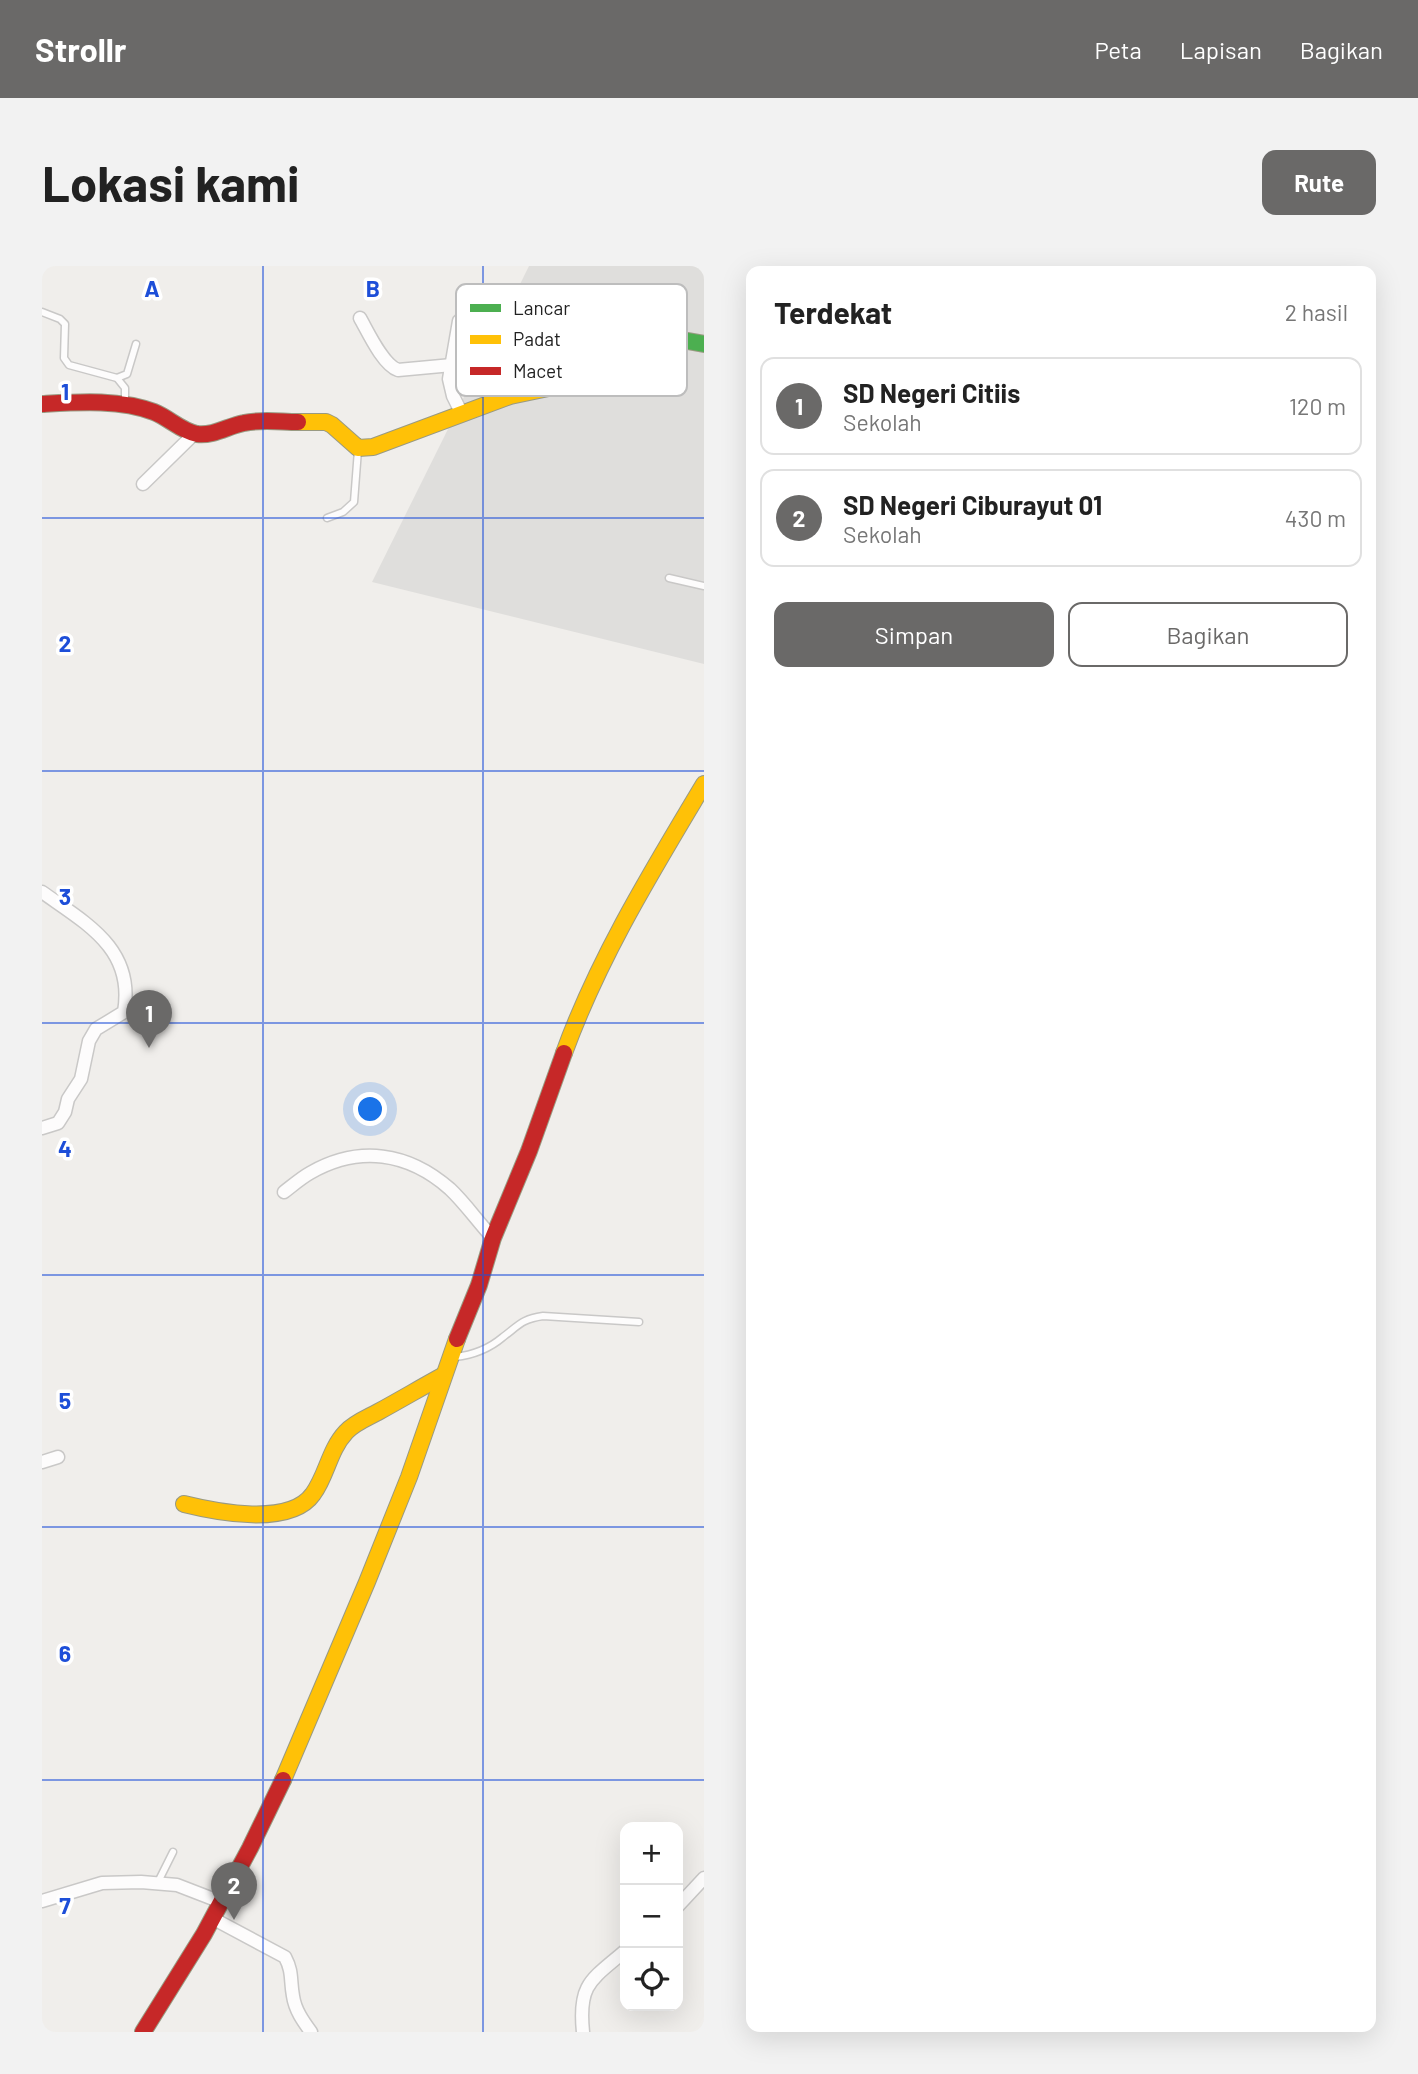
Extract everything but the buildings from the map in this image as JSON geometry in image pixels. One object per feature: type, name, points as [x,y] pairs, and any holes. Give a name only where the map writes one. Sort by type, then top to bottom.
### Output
[{"type":"main road","points":[[42,404],[82,403],[153,411],[195,433],[215,433],[237,424],[266,421],[326,422],[347,439],[373,447],[397,439],[458,405],[510,396]]},
{"type":"main road","points":[[143,2032],[222,1902],[282,1781],[409,1477],[493,1238],[529,1151],[576,1021],[629,910],[703,791]]},
{"type":"main road","points":[[184,1504],[235,1515],[267,1516],[300,1506],[310,1499],[316,1490],[333,1446],[340,1437],[350,1428],[444,1375]]},
{"type":"street","points":[[360,318],[391,368],[398,370],[452,365]]},
{"type":"street","points":[[456,340],[449,379],[458,405]]},
{"type":"street","points":[[143,484],[195,433]]},
{"type":"street","points":[[42,892],[102,936],[122,968],[126,1002],[124,1012],[96,1029],[89,1041],[81,1079],[68,1098],[65,1112],[58,1124],[42,1128]]},
{"type":"street","points":[[284,1192],[309,1173],[338,1160],[369,1156],[401,1158],[428,1171],[452,1191],[493,1238]]},
{"type":"street","points":[[42,1462],[58,1457]]},
{"type":"street","points":[[683,1901],[704,1878]]},
{"type":"street","points":[[42,1901],[102,1883],[158,1882],[177,1885],[222,1902]]},
{"type":"street","points":[[212,1918],[285,1957],[292,1969],[293,1998],[297,2010],[311,2032]]},
{"type":"street","points":[[583,2032],[582,2003],[592,1980],[620,1955]]},
{"type":"lane","points":[[42,312],[60,318],[65,324],[64,358],[69,365],[117,378],[125,388],[124,406]]},
{"type":"lane","points":[[117,378],[127,374],[136,344]]},
{"type":"lane","points":[[327,518],[343,512],[354,502],[347,439]]},
{"type":"lane","points":[[668,578],[704,586]]},
{"type":"lane","points":[[450,1358],[480,1351],[504,1337],[523,1320],[532,1317],[639,1322]]},
{"type":"lane","points":[[158,1882],[173,1852]]},
{"type":"shaded area","points":[[529,266],[704,266],[704,664],[372,582],[464,396],[687,396],[687,284],[520,284]]},
{"type":"traffic: fast","points":[[687,341],[704,344]]},
{"type":"traffic: slow","points":[[298,422],[326,422],[358,448],[373,447],[510,396]]},
{"type":"traffic: slow","points":[[564,1053],[610,949],[704,784]]},
{"type":"traffic: slow","points":[[283,1780],[409,1477],[457,1339]]},
{"type":"traffic: slow","points":[[184,1504],[233,1513],[271,1514],[288,1511],[313,1494],[340,1439],[349,1429],[444,1375]]},
{"type":"traffic: jam","points":[[42,404],[99,402],[127,405],[154,412],[197,434],[209,434],[251,422],[298,422]]},
{"type":"traffic: jam","points":[[457,1339],[564,1053]]},
{"type":"traffic: jam","points":[[143,2032],[204,1934],[283,1780]]},
{"type":"place","name":"SD Negeri Citiis","points":[[149,1048]]},
{"type":"place","name":"SD Negeri Ciburayut 01","points":[[234,1920]]}]
